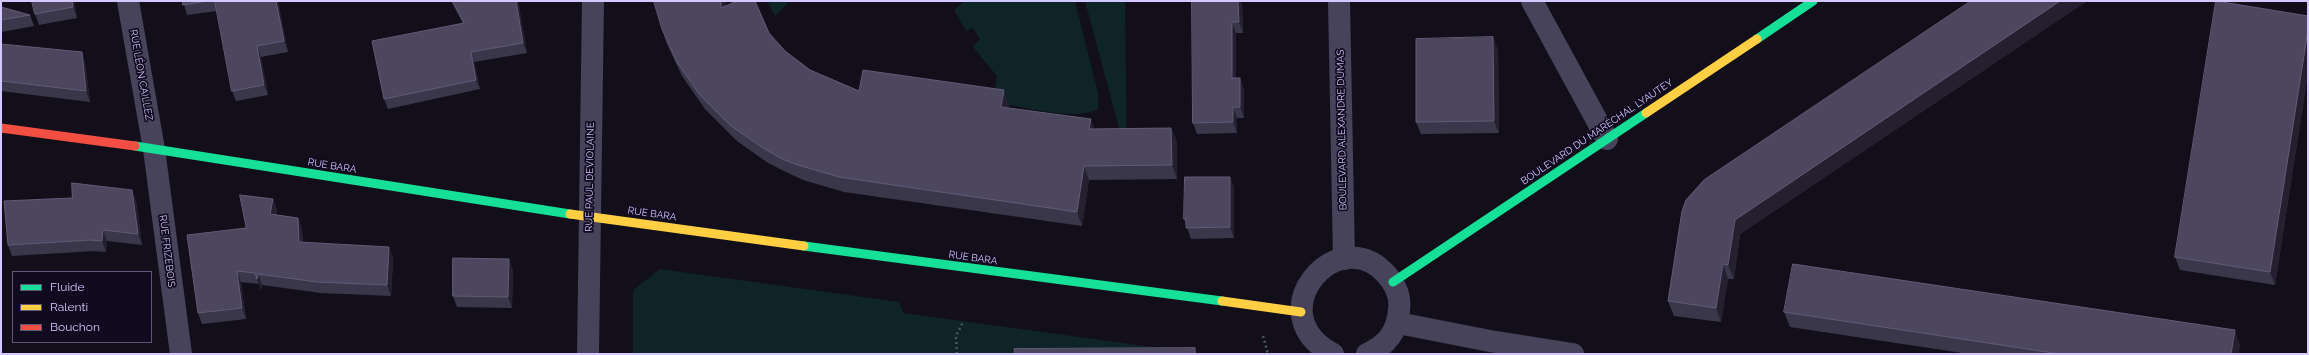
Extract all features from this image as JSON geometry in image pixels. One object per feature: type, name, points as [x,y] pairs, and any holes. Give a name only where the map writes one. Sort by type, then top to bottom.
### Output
[{"type":"street","name":"RUE LÉON CAILLEZ","points":[[128,1],[154,149]]},
{"type":"street","name":"RUE PAUL DEVIOLAINE","points":[[588,354],[593,1]]},
{"type":"street","name":"BOULEVARD ALEXANDRE DUMAS","points":[[1339,1],[1344,259]]},
{"type":"street","points":[[1532,1],[1607,139]]},
{"type":"street","name":"BOULEVARD DU MARÉCHAL LYAUTEY","points":[[1393,282],[1813,1]]},
{"type":"street","name":"RUE BARA","points":[[1,128],[154,149],[589,217],[1301,312]]},
{"type":"street","name":"RUE FRIZEBOIS","points":[[154,149],[180,354]]},
{"type":"street","points":[[1326,352],[1309,332],[1301,312],[1303,294],[1312,277],[1326,265],[1344,259],[1363,260],[1369,262],[1380,268],[1393,282],[1400,302],[1398,323],[1390,338],[1377,352]]},
{"type":"street","points":[[1398,323],[1490,341],[1573,354]]},
{"type":"path","points":[[956,354],[956,336],[963,322]]},
{"type":"green space","points":[[767,1],[787,1],[787,4],[775,16]]},
{"type":"green space","points":[[965,1],[1075,1],[1098,93],[1098,109],[1089,113],[1063,114],[993,102],[997,76],[973,47],[980,39],[973,28],[966,31],[954,10]]},
{"type":"green space","points":[[1085,1],[1125,1],[1127,158]]},
{"type":"green space","points":[[660,269],[899,302],[903,313],[1204,354],[633,354],[633,290]]},
{"type":"building","points":[[32,1],[72,1],[73,7],[35,14]]},
{"type":"building","points":[[183,1],[207,1],[183,5]]},
{"type":"building","points":[[215,1],[276,1],[284,41],[257,46],[264,85],[232,91]]},
{"type":"building","points":[[453,1],[516,1],[523,43],[471,52],[476,80],[384,99],[372,41],[464,23]]},
{"type":"building","points":[[654,1],[721,1],[721,8],[737,1],[755,1],[769,33],[785,51],[810,70],[859,91],[863,70],[1004,90],[1001,107],[1091,119],[1089,129],[1171,128],[1172,165],[1084,166],[1077,212],[839,177],[798,165],[782,159],[763,148],[731,126],[700,95],[677,62],[662,29]]},
{"type":"building","points":[[1192,1],[1238,1],[1239,22],[1232,22],[1232,78],[1240,78],[1240,107],[1233,107],[1233,122],[1193,123]]},
{"type":"building","points":[[1971,1],[2060,1],[1735,220],[1728,265],[1723,264],[1716,308],[1668,301],[1682,211],[1686,200],[1704,180]]},
{"type":"building","points":[[2216,1],[2308,16],[2308,30],[2270,272],[2175,257]]},
{"type":"building","points":[[1,7],[30,15],[1,20]]},
{"type":"building","points":[[1493,37],[1494,121],[1416,122],[1416,39]]},
{"type":"building","points":[[1,44],[82,52],[86,91],[1,81]]},
{"type":"building","points":[[1185,177],[1230,177],[1230,227],[1186,228],[1186,219],[1184,219]]},
{"type":"building","points":[[72,183],[132,190],[138,234],[103,230],[102,241],[90,240],[8,245],[4,201],[72,198]]},
{"type":"building","points":[[240,195],[273,199],[270,214],[298,218],[299,242],[389,247],[387,285],[317,282],[258,274],[257,279],[255,273],[237,271],[242,308],[198,313],[187,235],[246,228]]},
{"type":"building","points":[[453,258],[509,259],[508,297],[453,296]]},
{"type":"building","points":[[1793,264],[2235,330],[2231,354],[2060,354],[1784,312]]},
{"type":"building","points":[[1195,348],[1195,354],[1015,354],[1014,349]]},
{"type":"traffic: fast","points":[[1757,39],[1813,1]]},
{"type":"traffic: fast","points":[[1393,282],[1646,113]]},
{"type":"traffic: fast","points":[[135,146],[570,214]]},
{"type":"traffic: fast","points":[[804,246],[1222,301]]},
{"type":"traffic: slow","points":[[1646,113],[1757,39]]},
{"type":"traffic: slow","points":[[570,214],[804,246]]},
{"type":"traffic: slow","points":[[1222,301],[1301,312]]},
{"type":"traffic: jam","points":[[1,128],[135,146]]}]
